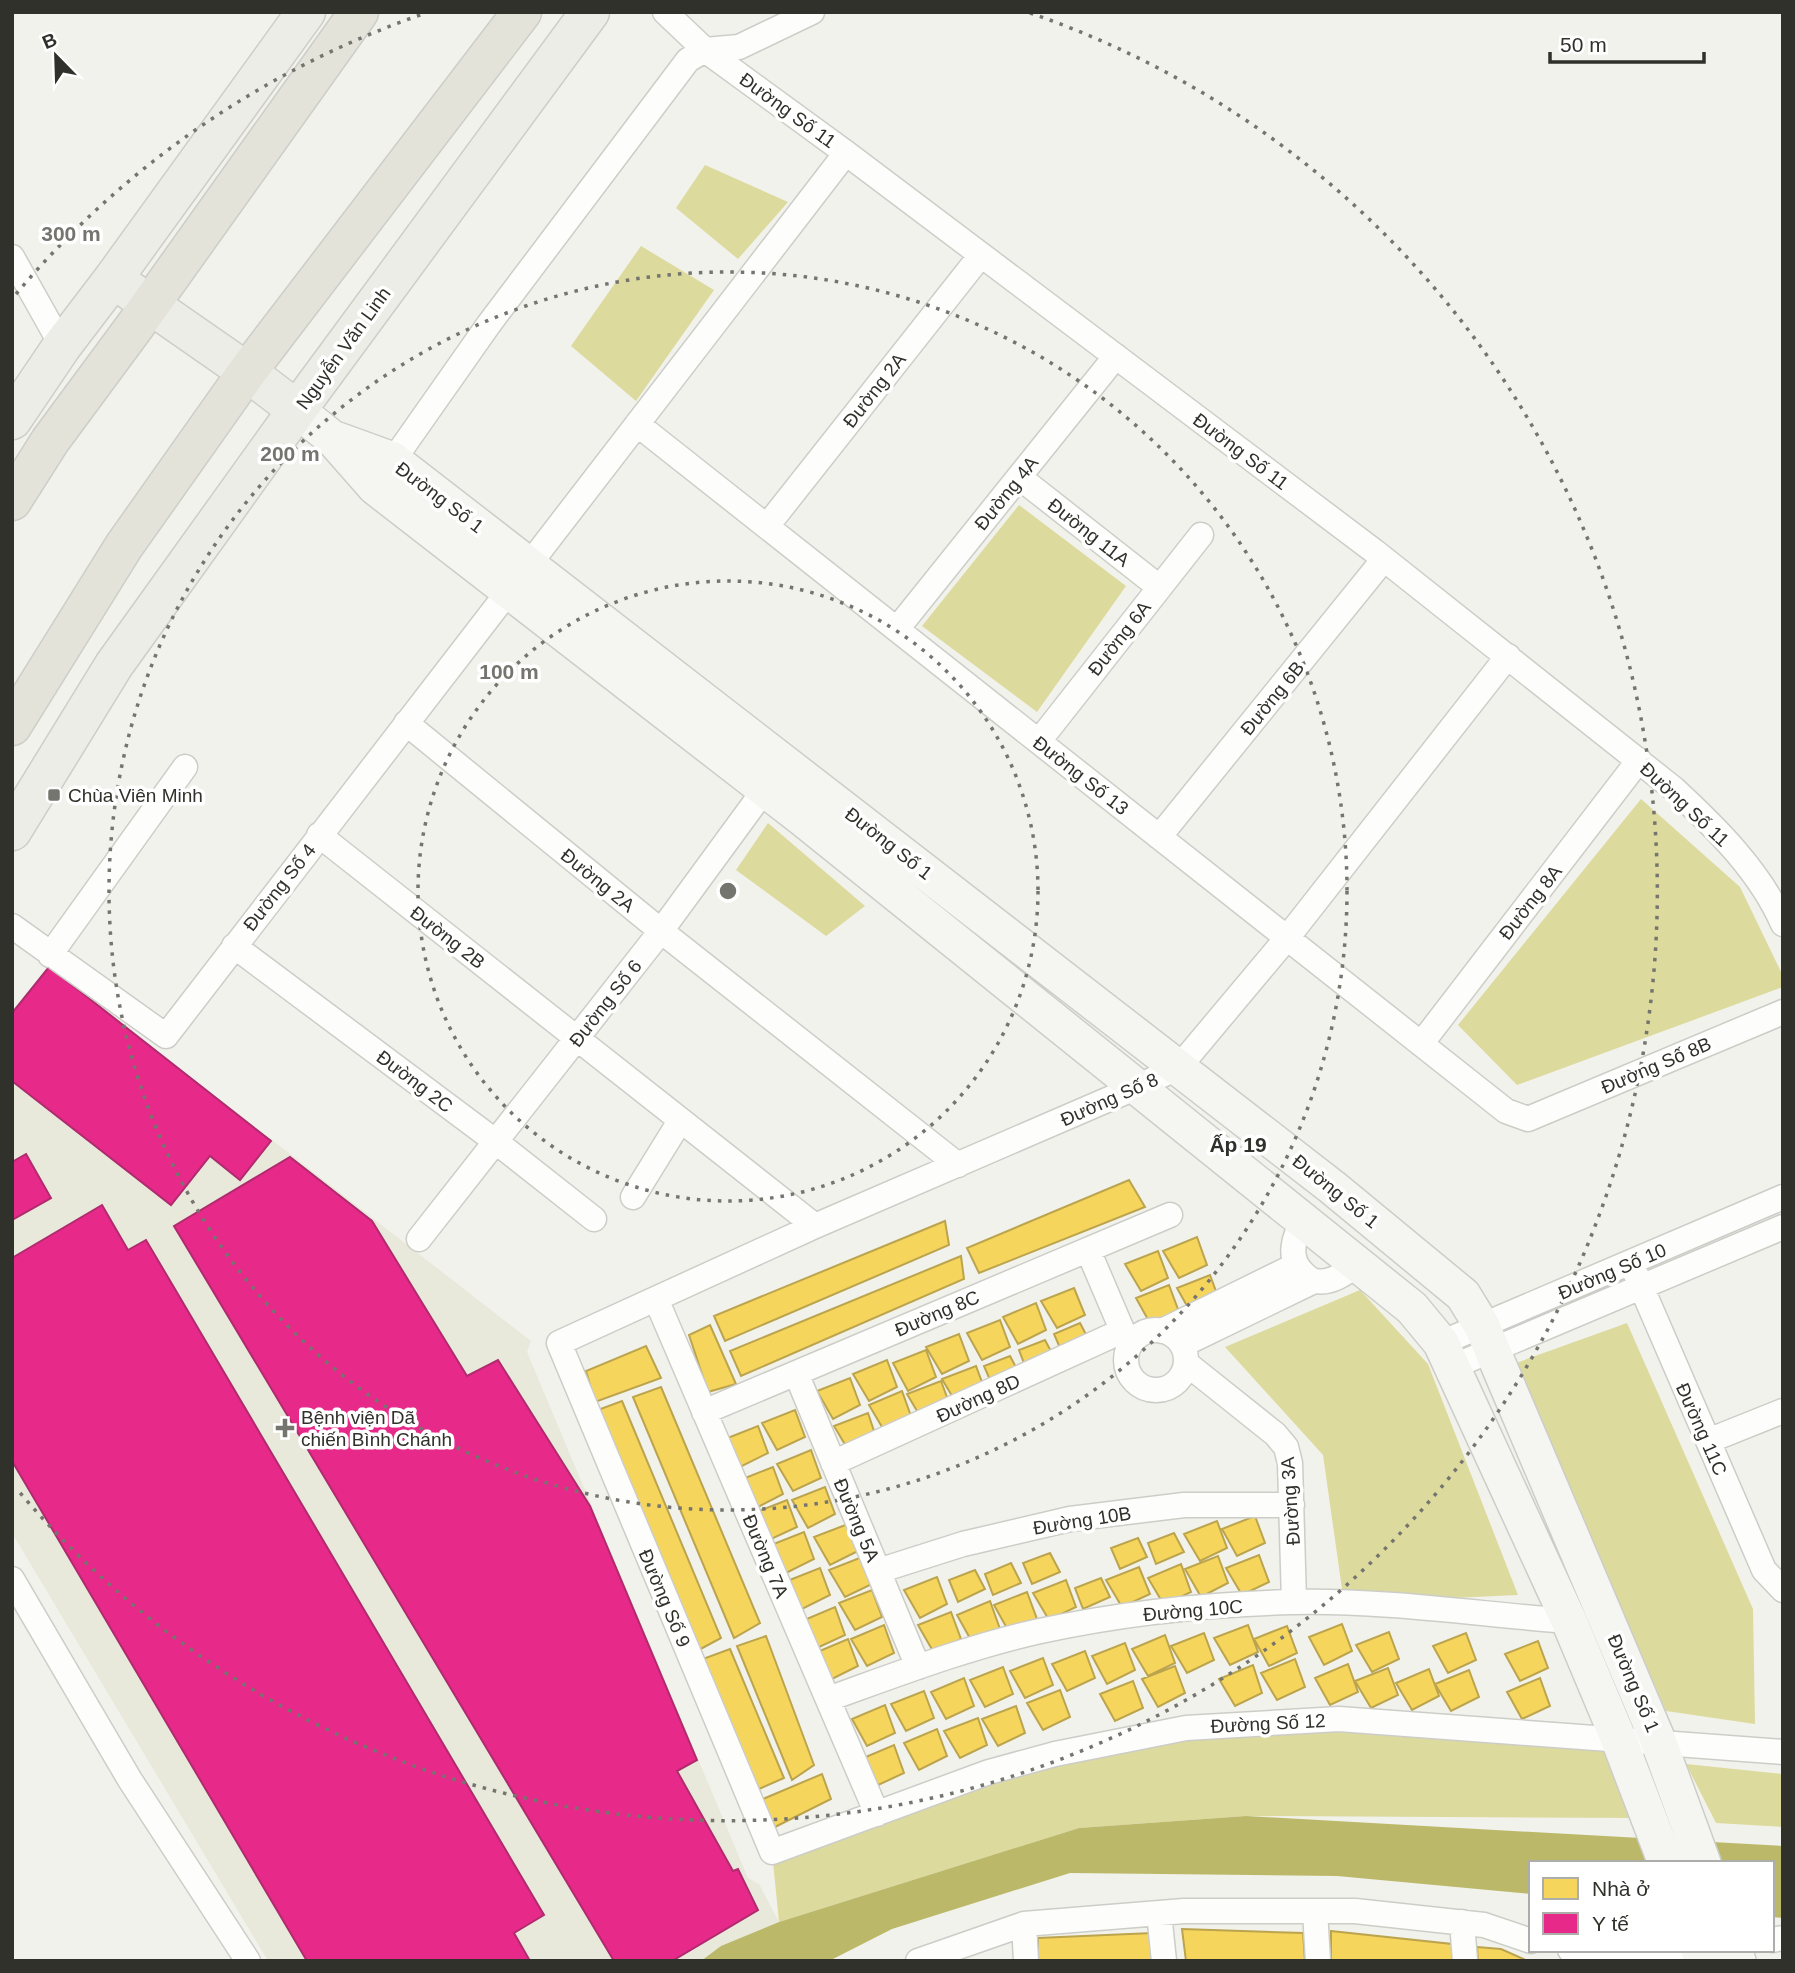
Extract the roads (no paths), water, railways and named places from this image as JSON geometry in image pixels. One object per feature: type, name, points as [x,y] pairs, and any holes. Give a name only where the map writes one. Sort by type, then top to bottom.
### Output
[{"type":"highway","points":[[12,501],[50,441],[359,12]]},
{"type":"highway","points":[[12,726],[124,546],[247,372],[522,12]]},
{"type":"main road","points":[[12,419],[62,346],[306,12]]},
{"type":"main road","name":"Nguyễn Văn Linh","points":[[12,831],[114,665],[297,410],[590,12]]},
{"type":"main road","points":[[113,279],[297,410]]},
{"type":"street","name":"Đường Số 11","points":[[665,12],[705,50],[981,254],[1384,559],[1639,760],[1718,830],[1772,900],[1783,924]]},
{"type":"street","points":[[384,474],[489,324],[688,60],[705,50],[739,47],[813,12]]},
{"type":"street","name":"Đường Số 4","points":[[12,926],[166,1035],[846,153]]},
{"type":"street","name":"Đường 2A","points":[[767,526],[981,254]]},
{"type":"street","points":[[12,257],[62,346]]},
{"type":"street","name":"Đường 4A","points":[[897,629],[1116,356]]},
{"type":"street","name":"Đường Số 1","points":[[297,410],[775,776],[1179,1067],[1332,1187],[1463,1295],[1488,1339],[1659,1743],[1702,1861]]},
{"type":"street","name":"Đường Số 13","points":[[637,424],[1506,1111],[1528,1119]]},
{"type":"street","name":"Đường 11A","points":[[1019,477],[1158,587]]},
{"type":"street","name":"Đường 6A","points":[[1039,741],[1200,535]]},
{"type":"street","name":"Đường 6B","points":[[1159,836],[1384,559]]},
{"type":"street","name":"Đường Số 8","points":[[559,1343],[815,1226],[1179,1067],[1287,938],[1508,656]]},
{"type":"street","name":"Đường 2A","points":[[406,723],[660,931],[958,1165]]},
{"type":"street","name":"Đường 8A","points":[[1421,1044],[1639,760]]},
{"type":"street","points":[[50,955],[185,767]]},
{"type":"street","name":"Đường Số 1","points":[[775,776],[1137,1087],[1412,1308],[1447,1355],[1569,1621],[1619,1740],[1664,1861]]},
{"type":"street","name":"Đường Số 6","points":[[419,1239],[577,1039],[775,776]]},
{"type":"street","name":"Đường 2B","points":[[319,835],[815,1226]]},
{"type":"street","name":"Đường 2C","points":[[234,946],[495,1141],[594,1219]]},
{"type":"street","name":"Đường Số 8B","points":[[1528,1119],[1783,1012]]},
{"type":"street","points":[[633,1197],[680,1121]]},
{"type":"street","points":[[1305,1273],[1294,1243],[1304,1220],[1332,1187]]},
{"type":"street","name":"Đường Số 10","points":[[1488,1339],[1631,1262],[1783,1198]]},
{"type":"street","name":"Đường 8C","points":[[704,1412],[1170,1215]]},
{"type":"street","name":"Đường Số 10","points":[[1447,1355],[1641,1288],[1783,1227]]},
{"type":"street","points":[[1088,1250],[1126,1339],[1127,1367],[1138,1384],[1148,1389],[1168,1387],[1177,1382],[1183,1373],[1184,1354],[1177,1338],[1162,1331]]},
{"type":"street","name":"Đường 11C","points":[[1631,1262],[1764,1570],[1783,1590]]},
{"type":"street","points":[[1126,1339],[1143,1333],[1162,1331],[1305,1273],[1335,1278],[1357,1264]]},
{"type":"street","points":[[1184,1354],[1305,1273]]},
{"type":"street","name":"Đường 7A","points":[[656,1299],[877,1814]]},
{"type":"street","name":"Đường 8D","points":[[833,1464],[1126,1339]]},
{"type":"street","name":"Đường Số 9","points":[[559,1343],[772,1852]]},
{"type":"street","name":"Đường 3A","points":[[1184,1354],[1275,1434],[1286,1447],[1290,1463],[1294,1602]]},
{"type":"street","name":"Đường 5A","points":[[796,1373],[918,1667]]},
{"type":"street","points":[[1708,1441],[1783,1412]]},
{"type":"street","name":"Đường 10B","points":[[878,1572],[962,1544],[1070,1519],[1184,1505],[1292,1505]]},
{"type":"street","points":[[12,1579],[130,1780],[248,1961]]},
{"type":"street","name":"Đường 10C","points":[[828,1699],[955,1654],[1054,1629],[1163,1610],[1294,1602],[1418,1608],[1569,1621]]},
{"type":"street","name":"Đường Số 12","points":[[772,1852],[989,1772],[1055,1755],[1186,1728],[1339,1719],[1783,1752]]},
{"type":"street","points":[[918,1961],[1024,1924],[1184,1911],[1355,1911],[1484,1925],[1529,1940]]},
{"type":"street","points":[[1315,1911],[1318,1961]]},
{"type":"street","points":[[1159,1913],[1164,1961]]},
{"type":"street","points":[[1462,1922],[1465,1961]]},
{"type":"street","points":[[1024,1924],[1026,1961]]},
{"type":"street","points":[[1597,1952],[1651,1956],[1704,1953]]},
{"type":"place","name":"Chùa Viên Minh","points":[[54,795]]},
{"type":"place","name":"Bệnh viện Dã chiến Bình Chánh","points":[[285,1428]]},
{"type":"district","name":"Ấp 19","points":[[1238,1145]]}]
